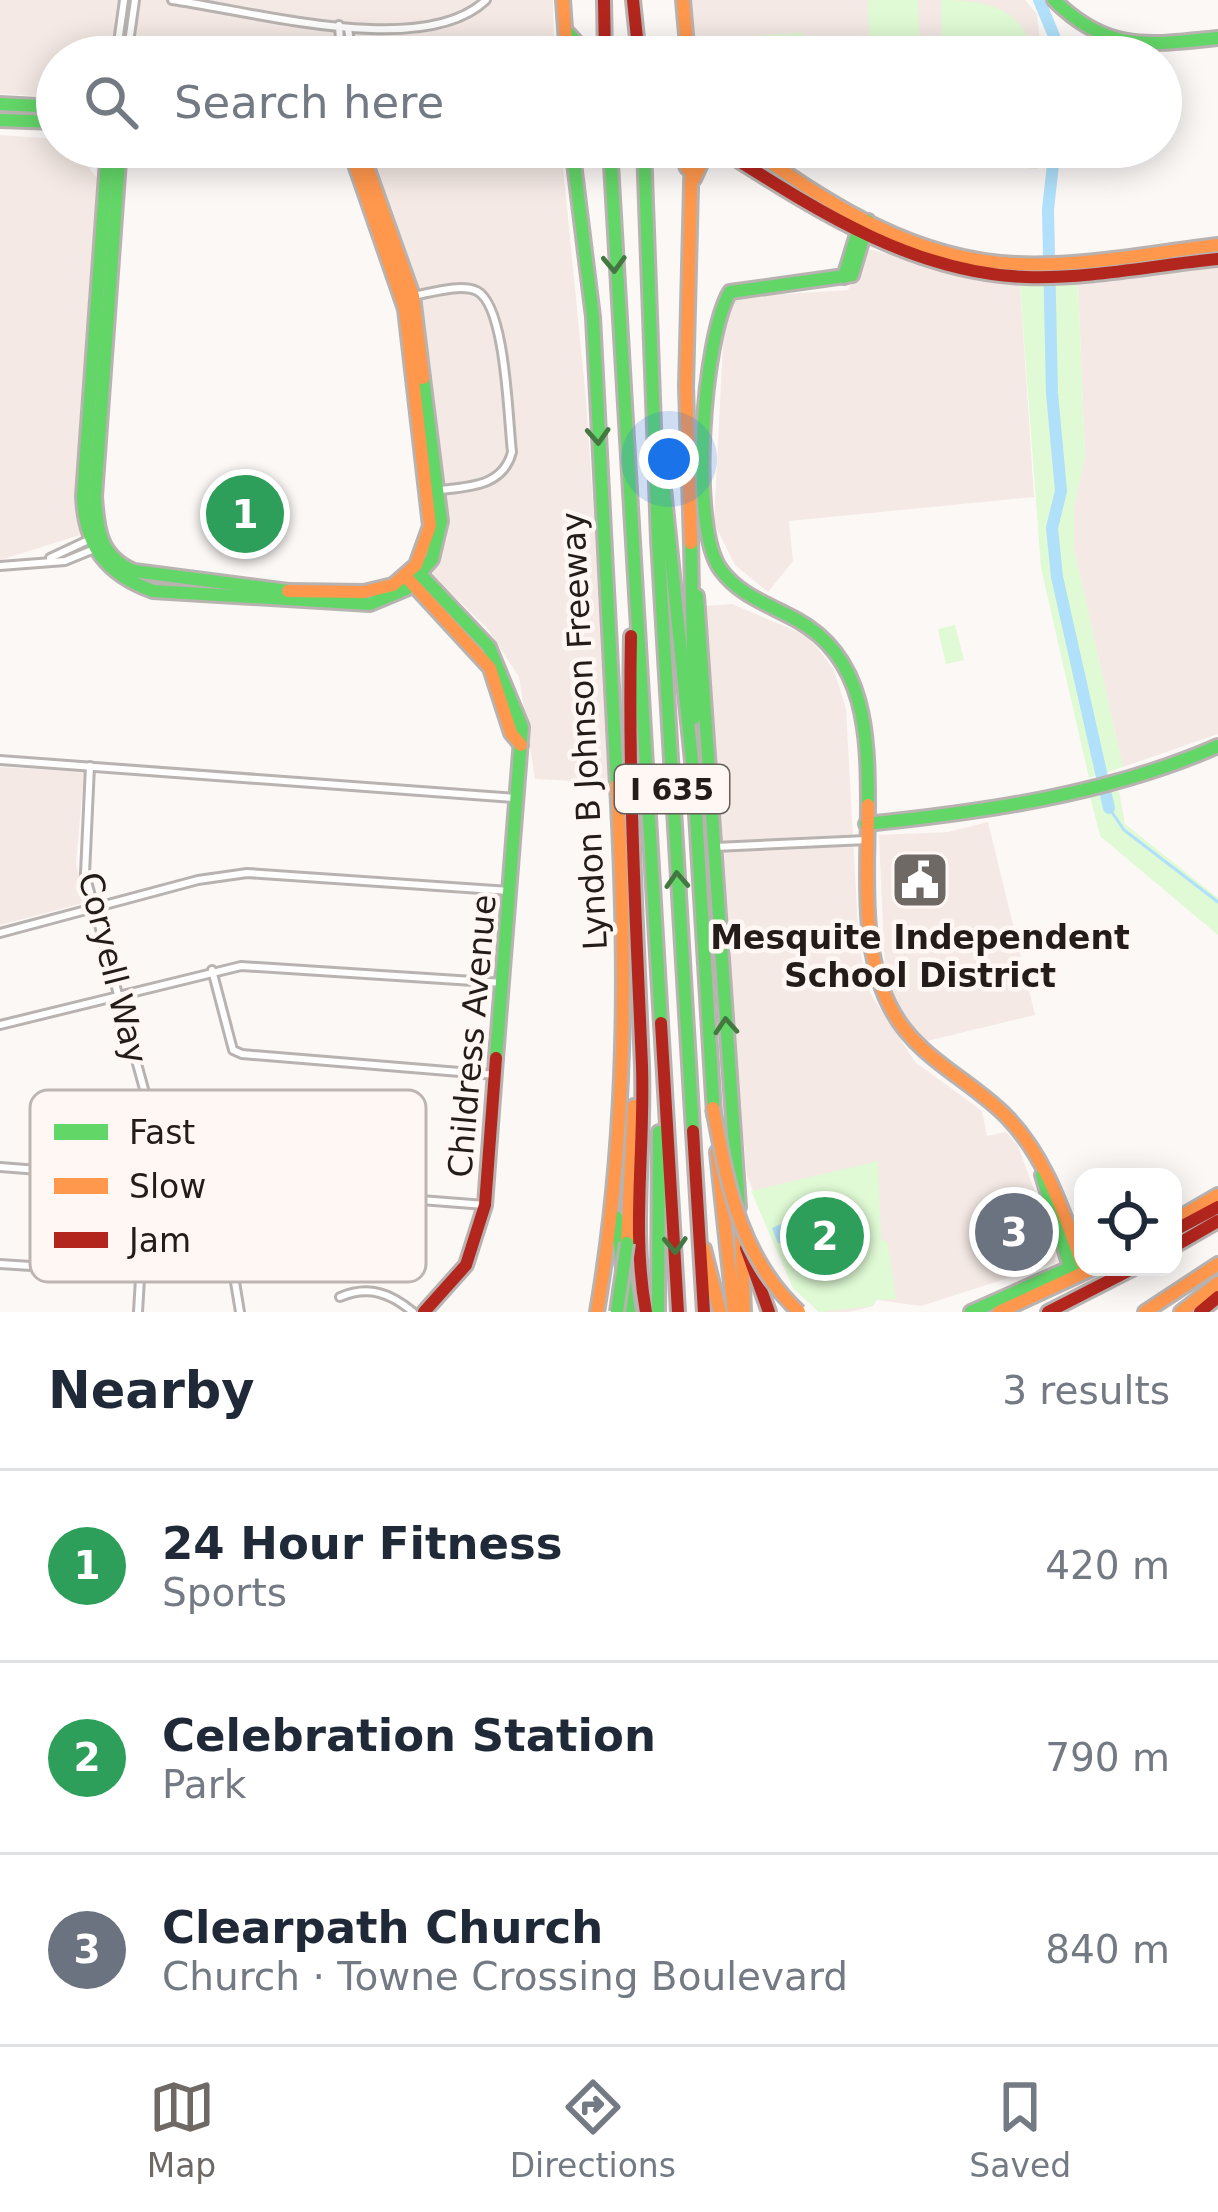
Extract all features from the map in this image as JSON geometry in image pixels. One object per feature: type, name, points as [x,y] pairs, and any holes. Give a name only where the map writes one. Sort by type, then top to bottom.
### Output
[{"type":"main road","points":[[563,0],[566,36]]},
{"type":"main road","points":[[604,0],[605,36]]},
{"type":"main road","points":[[682,0],[687,36]]},
{"type":"main road","points":[[1054,0],[1081,28],[1099,36]]},
{"type":"main road","points":[[634,1],[637,36]]},
{"type":"main road","points":[[566,28],[573,36]]},
{"type":"main road","points":[[1182,40],[1218,38]]},
{"type":"main road","points":[[0,104],[36,106]]},
{"type":"main road","points":[[0,120],[36,121]]},
{"type":"main road","points":[[106,260],[108,168]]},
{"type":"main road","points":[[117,168],[93,449],[95,542],[128,584],[370,604],[413,576],[438,541],[407,297],[358,168]]},
{"type":"main road","points":[[365,168],[378,218]]},
{"type":"main road","name":"Lyndon B Johnson Freeway","points":[[575,168],[591,297],[622,926],[616,1217],[597,1312]]},
{"type":"main road","name":"Lyndon B Johnson Freeway","points":[[611,168],[678,1312]]},
{"type":"main road","name":"I 635","points":[[645,168],[654,435],[704,1312]]},
{"type":"main road","points":[[685,168],[690,184]]},
{"type":"main road","points":[[691,168],[686,387],[692,761]]},
{"type":"main road","points":[[690,184],[698,168]]},
{"type":"main road","points":[[751,168],[861,235],[946,257],[1029,270],[1150,258],[1218,245]]},
{"type":"main road","points":[[777,168],[803,188],[946,257]]},
{"type":"main road","points":[[868,221],[852,274],[730,292],[719,301],[712,340],[707,536],[711,556],[730,584],[814,627],[843,659],[860,707],[874,957],[890,1008],[931,1060],[1006,1115],[1041,1169],[1074,1243]]},
{"type":"main road","points":[[1150,258],[1218,259]]},
{"type":"main road","points":[[654,435],[667,482],[694,780],[713,1108],[734,1312]]},
{"type":"main road","points":[[691,538],[704,662],[711,847],[744,1312]]},
{"type":"main road","name":"Childress Avenue","points":[[413,576],[476,639],[511,733],[521,745],[485,1205],[466,1265],[424,1312]]},
{"type":"main road","points":[[617,1312],[632,1243],[639,1039],[630,758],[635,599]]},
{"type":"main road","points":[[866,824],[953,818],[1177,764],[1218,746]]},
{"type":"main road","points":[[658,1312],[655,1174],[662,1095]]},
{"type":"main road","points":[[713,1108],[744,1243],[766,1281],[799,1312]]},
{"type":"main road","points":[[1182,1216],[1218,1195]]},
{"type":"main road","points":[[1182,1227],[1218,1207]]},
{"type":"main road","points":[[616,1217],[629,1312]]},
{"type":"main road","points":[[741,1219],[753,1279],[769,1312]]},
{"type":"main road","points":[[1182,1242],[1218,1221]]},
{"type":"main road","points":[[698,1233],[713,1270],[720,1312]]},
{"type":"main road","points":[[632,1243],[646,1312]]},
{"type":"main road","points":[[1145,1312],[1218,1264]]},
{"type":"main road","points":[[971,1312],[1074,1270]]},
{"type":"main road","points":[[999,1312],[1074,1271]]},
{"type":"main road","points":[[1048,1312],[1118,1276]]},
{"type":"main road","points":[[1181,1312],[1218,1282]]},
{"type":"main road","points":[[1200,1312],[1218,1297]]},
{"type":"street","points":[[119,36],[124,0]]},
{"type":"street","points":[[130,36],[135,0]]},
{"type":"street","points":[[172,0],[348,28],[442,26],[486,0]]},
{"type":"street","points":[[339,25],[340,36]]},
{"type":"street","points":[[348,28],[349,36]]},
{"type":"street","points":[[407,297],[477,291],[497,321],[512,452],[508,467],[491,482],[432,491]]},
{"type":"street","points":[[0,566],[65,561],[95,542]]},
{"type":"street","points":[[0,760],[519,799]]},
{"type":"street","name":"Coryell Way","points":[[90,766],[86,874],[144,1090]]},
{"type":"street","points":[[711,847],[867,840]]},
{"type":"street","points":[[0,933],[247,873],[511,891]]},
{"type":"street","points":[[0,1025],[119,998],[212,970],[291,965],[504,982]]},
{"type":"street","points":[[212,970],[233,1050],[242,1054],[496,1075]]},
{"type":"street","points":[[0,1167],[30,1169]]},
{"type":"street","points":[[426,1200],[485,1205]]},
{"type":"street","points":[[0,1264],[30,1266]]},
{"type":"street","name":"Coryell Way","points":[[138,1312],[140,1282]]},
{"type":"street","points":[[235,1282],[240,1312]]},
{"type":"street","points":[[340,1297],[358,1290],[381,1292],[413,1312]]},
{"type":"shaded area","points":[[0,0],[553,0],[554,36],[36,36],[36,96],[0,94]]},
{"type":"shaded area","points":[[692,0],[1025,0],[1037,14],[1040,36],[695,36]]},
{"type":"shaded area","points":[[0,135],[36,138],[36,168],[89,168],[99,180],[76,514],[80,535],[0,560]]},
{"type":"shaded area","points":[[563,168],[586,400],[612,783],[535,779],[519,677],[487,628],[432,575],[447,538],[448,511],[425,333],[418,291],[376,170]]},
{"type":"shaded area","points":[[867,249],[1020,286],[1034,497],[789,521],[793,561],[768,592],[735,565],[714,523],[725,304],[737,297],[848,290]]},
{"type":"shaded area","points":[[1218,266],[1218,734],[1123,767],[1074,548],[1074,508],[1085,456],[1078,281]]},
{"type":"shaded area","points":[[732,604],[808,636],[834,670],[846,709],[859,947],[870,993],[915,1062],[982,1111],[987,1136],[1006,1132],[1017,1144],[1057,1250],[1054,1263],[921,1306],[877,1300],[873,1306],[849,1312],[819,1312],[793,1288],[747,1176],[723,920],[706,606]]},
{"type":"shaded area","points":[[0,767],[84,772],[76,864],[87,902],[0,925]]},
{"type":"shaded area","points":[[988,822],[1035,1015],[923,1042],[900,1009],[885,972],[879,835],[948,832]]},
{"type":"green space","points":[[868,0],[918,0],[919,36],[869,36]]},
{"type":"green space","points":[[941,0],[1001,10],[1027,36],[942,36]]},
{"type":"green space","points":[[1078,281],[1085,456],[1074,508],[1074,548],[1123,767],[1089,778],[1041,568],[1020,286]]},
{"type":"green space","points":[[955,625],[964,660],[946,664],[938,629]]},
{"type":"green space","points":[[1119,791],[1125,824],[1218,898],[1218,935],[1100,836],[1090,796]]},
{"type":"green space","points":[[878,1161],[881,1239],[888,1243],[896,1299],[819,1312],[793,1288],[751,1191]]},
{"type":"water","points":[[793,1219],[809,1221],[814,1233],[803,1241],[778,1243],[772,1228]]},
{"type":"waterway","points":[[1039,0],[1054,36]]},
{"type":"waterway","points":[[1053,168],[1048,209],[1052,393],[1061,491],[1052,528],[1057,577],[1109,808]]},
{"type":"waterway","points":[[1109,808],[1124,830],[1218,902]]},
{"type":"traffic: fast","points":[[1054,0],[1109,36]]},
{"type":"traffic: fast","points":[[568,33],[571,36]]},
{"type":"traffic: fast","points":[[1182,41],[1218,38]]},
{"type":"traffic: fast","points":[[0,104],[36,106]]},
{"type":"traffic: fast","points":[[0,120],[36,121]]},
{"type":"traffic: fast","points":[[106,168],[83,496],[94,544],[123,576],[153,591],[370,604],[406,589],[432,559],[441,521],[423,378]]},
{"type":"traffic: fast","points":[[118,168],[95,496],[102,541],[114,558],[134,571],[288,591]]},
{"type":"traffic: fast","points":[[575,168],[593,317],[617,785]]},
{"type":"traffic: fast","points":[[611,168],[661,1023]]},
{"type":"traffic: fast","points":[[645,168],[658,539],[693,1131]]},
{"type":"traffic: fast","points":[[868,221],[852,275],[730,292],[707,389],[703,475],[711,548],[721,570],[746,593],[820,636],[850,677],[864,726],[868,805]]},
{"type":"traffic: fast","points":[[844,277],[858,231]]},
{"type":"traffic: fast","points":[[661,459],[694,780],[714,1114]]},
{"type":"traffic: fast","points":[[691,538],[694,718]]},
{"type":"traffic: fast","points":[[417,571],[489,647],[522,727],[496,1058]]},
{"type":"traffic: fast","points":[[697,596],[739,1207]]},
{"type":"traffic: fast","points":[[866,824],[955,814],[1090,789],[1218,746]]},
{"type":"traffic: fast","points":[[658,1312],[659,1132]]},
{"type":"traffic: fast","points":[[1042,1175],[1070,1267]]},
{"type":"traffic: fast","points":[[616,1217],[629,1312]]},
{"type":"traffic: fast","points":[[617,1312],[627,1243]]},
{"type":"traffic: fast","points":[[971,1312],[1074,1266]]},
{"type":"traffic: slow","points":[[563,0],[566,36]]},
{"type":"traffic: slow","points":[[683,0],[686,36]]},
{"type":"traffic: slow","points":[[288,591],[364,592],[393,585],[416,565],[430,526],[405,309],[356,168]]},
{"type":"traffic: slow","points":[[367,168],[413,296],[423,378]]},
{"type":"traffic: slow","points":[[691,168],[686,387],[691,543]]},
{"type":"traffic: slow","points":[[694,179],[699,168]]},
{"type":"traffic: slow","points":[[780,168],[874,225],[943,252],[979,260],[1066,263],[1218,245]]},
{"type":"traffic: slow","points":[[408,579],[490,668],[511,733],[521,745]]},
{"type":"traffic: slow","points":[[597,1312],[614,1180],[622,1049],[617,785]]},
{"type":"traffic: slow","points":[[868,805],[870,938],[882,989],[917,1043],[993,1104],[1021,1133],[1052,1186],[1074,1242]]},
{"type":"traffic: slow","points":[[627,1243],[634,1106]]},
{"type":"traffic: slow","points":[[713,1108],[731,1192],[749,1243],[799,1312]]},
{"type":"traffic: slow","points":[[717,1152],[734,1312]]},
{"type":"traffic: slow","points":[[1182,1216],[1218,1195]]},
{"type":"traffic: slow","points":[[741,1229],[744,1312]]},
{"type":"traffic: slow","points":[[704,1249],[720,1312]]},
{"type":"traffic: slow","points":[[1145,1312],[1218,1264]]},
{"type":"traffic: slow","points":[[999,1312],[1077,1276]]},
{"type":"traffic: slow","points":[[1181,1312],[1218,1283]]},
{"type":"traffic: jam","points":[[604,0],[605,36]]},
{"type":"traffic: jam","points":[[633,0],[637,36]]},
{"type":"traffic: jam","points":[[751,168],[864,233],[902,250],[983,273],[1074,276],[1218,259]]},
{"type":"traffic: jam","points":[[631,636],[642,1066],[639,1251],[646,1312]]},
{"type":"traffic: jam","points":[[661,1023],[678,1312]]},
{"type":"traffic: jam","points":[[424,1312],[466,1265],[485,1205],[496,1058]]},
{"type":"traffic: jam","points":[[693,1131],[704,1312]]},
{"type":"traffic: jam","points":[[1182,1226],[1218,1207]]},
{"type":"traffic: jam","points":[[1182,1242],[1218,1221]]},
{"type":"traffic: jam","points":[[746,1248],[769,1312]]},
{"type":"traffic: jam","points":[[1048,1312],[1118,1276]]},
{"type":"traffic: jam","points":[[1200,1312],[1218,1297]]},
{"type":"place","name":"24 Hour Fitness","points":[[245,514]]},
{"type":"place","name":"Mesquite Independent School District","points":[[920,880]]},
{"type":"place","name":"Clearpath Church","points":[[1014,1232]]},
{"type":"place","name":"Celebration Station","points":[[825,1236]]}]
